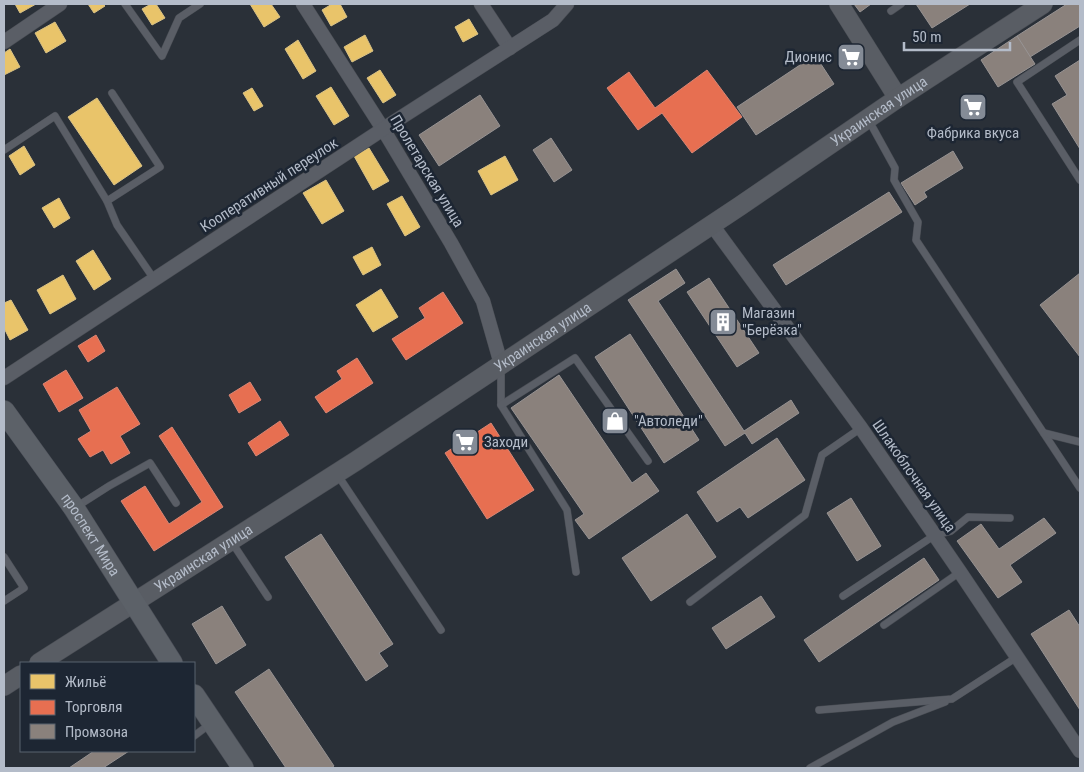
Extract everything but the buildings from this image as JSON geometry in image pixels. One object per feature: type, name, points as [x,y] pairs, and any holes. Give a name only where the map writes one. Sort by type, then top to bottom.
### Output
[{"type":"main road","points":[[838,4],[898,98]]},
{"type":"main road","name":"Украинская улица","points":[[41,662],[337,473],[712,225],[898,98],[1043,4]]},
{"type":"main road","name":"проспект Мира","points":[[4,411],[74,508],[171,662]]},
{"type":"main road","points":[[4,686],[20,676]]},
{"type":"main road","points":[[195,697],[243,768]]},
{"type":"street","points":[[4,42],[60,4]]},
{"type":"street","name":"Пролетарская улица","points":[[303,4],[383,129],[483,301],[501,364]]},
{"type":"street","points":[[481,4],[510,48]]},
{"type":"street","name":"Кооперативный переулок","points":[[4,378],[383,129],[553,20],[567,4]]},
{"type":"street","name":"Шлакоблочная улица","points":[[712,225],[861,428],[1080,751]]},
{"type":"lane","points":[[125,4],[162,56],[179,18],[200,4]]},
{"type":"lane","points":[[891,11],[901,4]]},
{"type":"lane","points":[[1080,40],[1018,82],[1080,180]]},
{"type":"lane","points":[[107,201],[160,166],[112,93]]},
{"type":"lane","points":[[4,150],[55,116],[107,201],[118,225],[154,279]]},
{"type":"lane","points":[[868,119],[895,168],[894,180],[918,222],[916,240],[1080,488]]},
{"type":"lane","points":[[501,405],[575,358],[648,461]]},
{"type":"lane","points":[[501,364],[501,405],[567,510],[576,572]]},
{"type":"lane","points":[[690,602],[805,515],[822,455],[861,428]]},
{"type":"lane","points":[[1044,433],[1080,442]]},
{"type":"lane","points":[[74,508],[150,463],[176,503]]},
{"type":"lane","points":[[337,473],[441,630]]},
{"type":"lane","points":[[843,596],[935,535],[951,531],[968,517],[1010,518]]},
{"type":"lane","points":[[230,541],[268,597]]},
{"type":"lane","points":[[4,557],[24,588],[4,600]]},
{"type":"lane","points":[[884,625],[960,572]]},
{"type":"lane","points":[[810,768],[893,722],[952,699],[1017,657]]},
{"type":"lane","points":[[819,710],[952,699]]},
{"type":"lane","points":[[195,735],[212,723]]},
{"type":"place","name":"Дионис","points":[[851,57]]},
{"type":"place","name":"Фабрика вкуса","points":[[973,107]]},
{"type":"place","name":"Магазин \"Берёзка\"","points":[[723,322]]},
{"type":"place","name":"\"Автоледи\"","points":[[615,421]]},
{"type":"place","name":"Заходи","points":[[465,442]]}]
